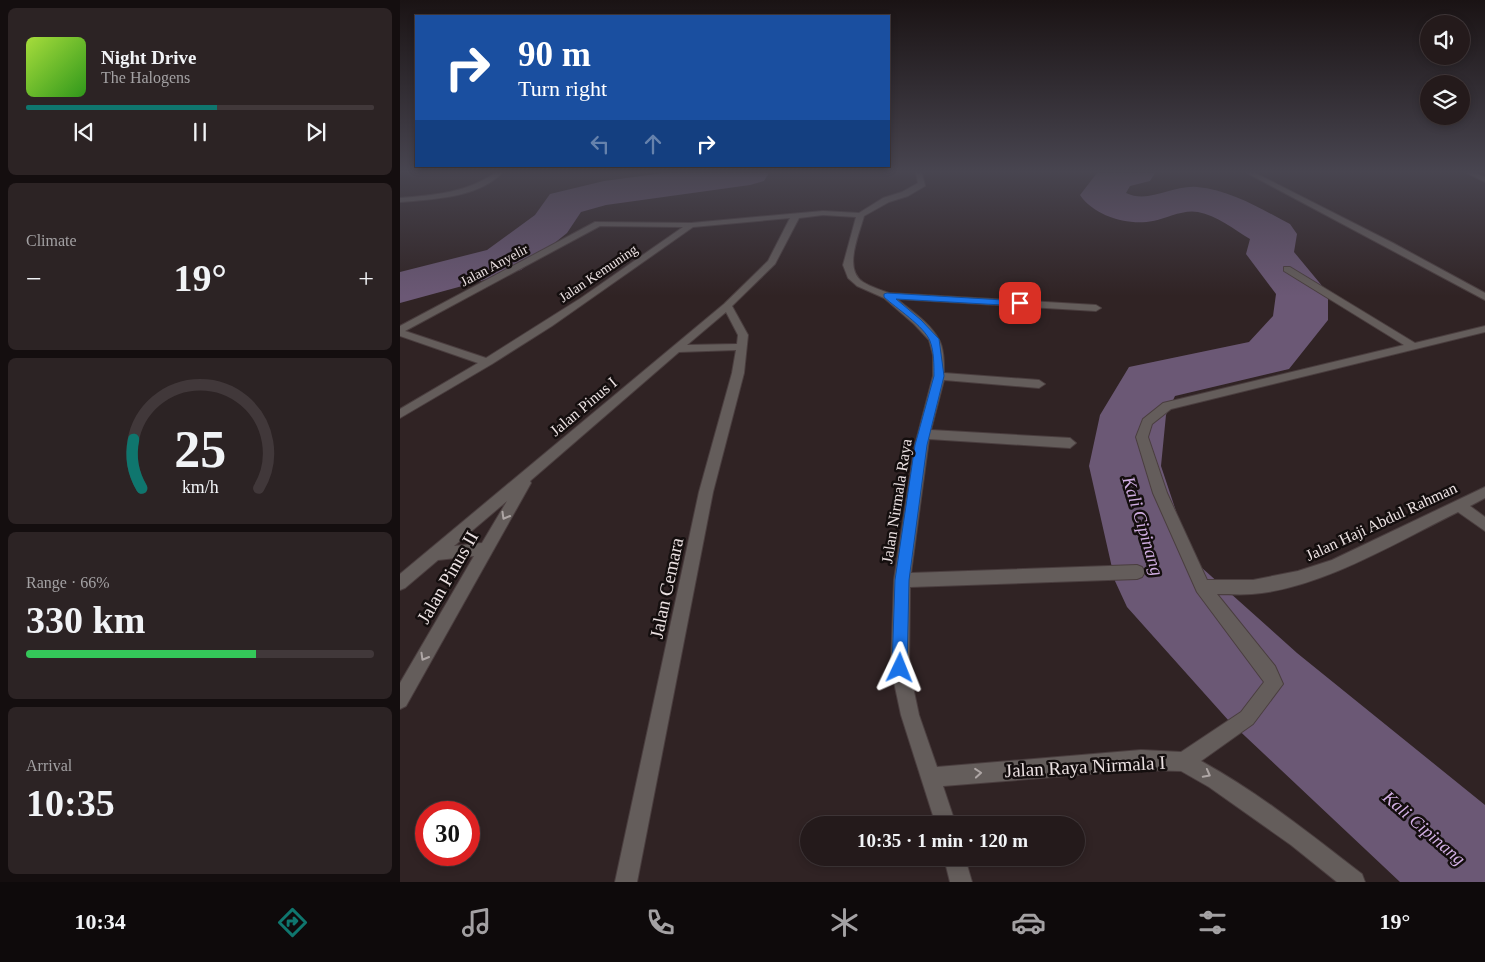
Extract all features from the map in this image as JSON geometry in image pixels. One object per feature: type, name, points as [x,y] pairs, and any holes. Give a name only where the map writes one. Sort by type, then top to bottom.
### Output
[{"type":"street","points":[[1330,214],[1485,297]]},
{"type":"street","name":"Jalan Kemuning","points":[[400,414],[488,362],[568,311],[691,225],[796,215],[860,215]]},
{"type":"street","name":"Jalan Pinus I","points":[[400,583],[727,306],[772,262],[781,248],[796,215]]},
{"type":"street","name":"Jalan Nirmala Raya","points":[[860,215],[846,265],[848,270],[860,284],[887,296],[918,322],[934,339],[938,355],[939,376],[924,434],[902,580],[900,668],[910,715],[943,816]]},
{"type":"street","name":"Jalan Anyelir","points":[[400,332],[518,268],[590,226],[606,223],[691,225]]},
{"type":"street","points":[[1287,269],[1414,347]]},
{"type":"street","points":[[887,296],[1096,308]]},
{"type":"street","name":"Jalan Cemara","points":[[626,882],[706,492],[738,373],[743,335],[727,306]]},
{"type":"street","points":[[1183,762],[1247,718],[1274,684],[1269,672],[1202,587],[1160,493],[1142,438],[1147,422],[1156,412],[1167,406],[1485,329]]},
{"type":"street","points":[[400,332],[488,362]]},
{"type":"street","points":[[678,349],[742,347]]},
{"type":"street","points":[[939,376],[1039,384]]},
{"type":"street","points":[[924,434],[1070,443]]},
{"type":"street","name":"Jalan Pinus II","points":[[400,700],[529,474]]},
{"type":"street","name":"Jalan Haji Abdul Rahman","points":[[1202,587],[1253,587],[1298,578],[1336,565],[1485,492]]},
{"type":"street","points":[[1459,505],[1485,525]]},
{"type":"street","points":[[434,554],[487,549]]},
{"type":"street","points":[[902,580],[1137,572]]},
{"type":"street","name":"Jalan Raya Nirmala I","points":[[929,777],[1141,760],[1183,762],[1216,780],[1298,838],[1354,882]]},
{"type":"street","points":[[956,866],[961,882]]},
{"type":"waterway","name":"Kali Cipinang","points":[[400,288],[504,260],[551,224],[558,214]]},
{"type":"waterway","name":"Kali Cipinang","points":[[1237,214],[1274,234],[1270,254],[1302,293],[1300,320],[1268,356],[1151,381],[1133,415],[1125,466],[1157,581],[1263,687],[1485,881]]},
{"type":"route","points":[[900,668],[902,580],[913,516],[921,445],[939,376],[939,365],[934,339],[918,322],[887,296],[1020,303]]}]
